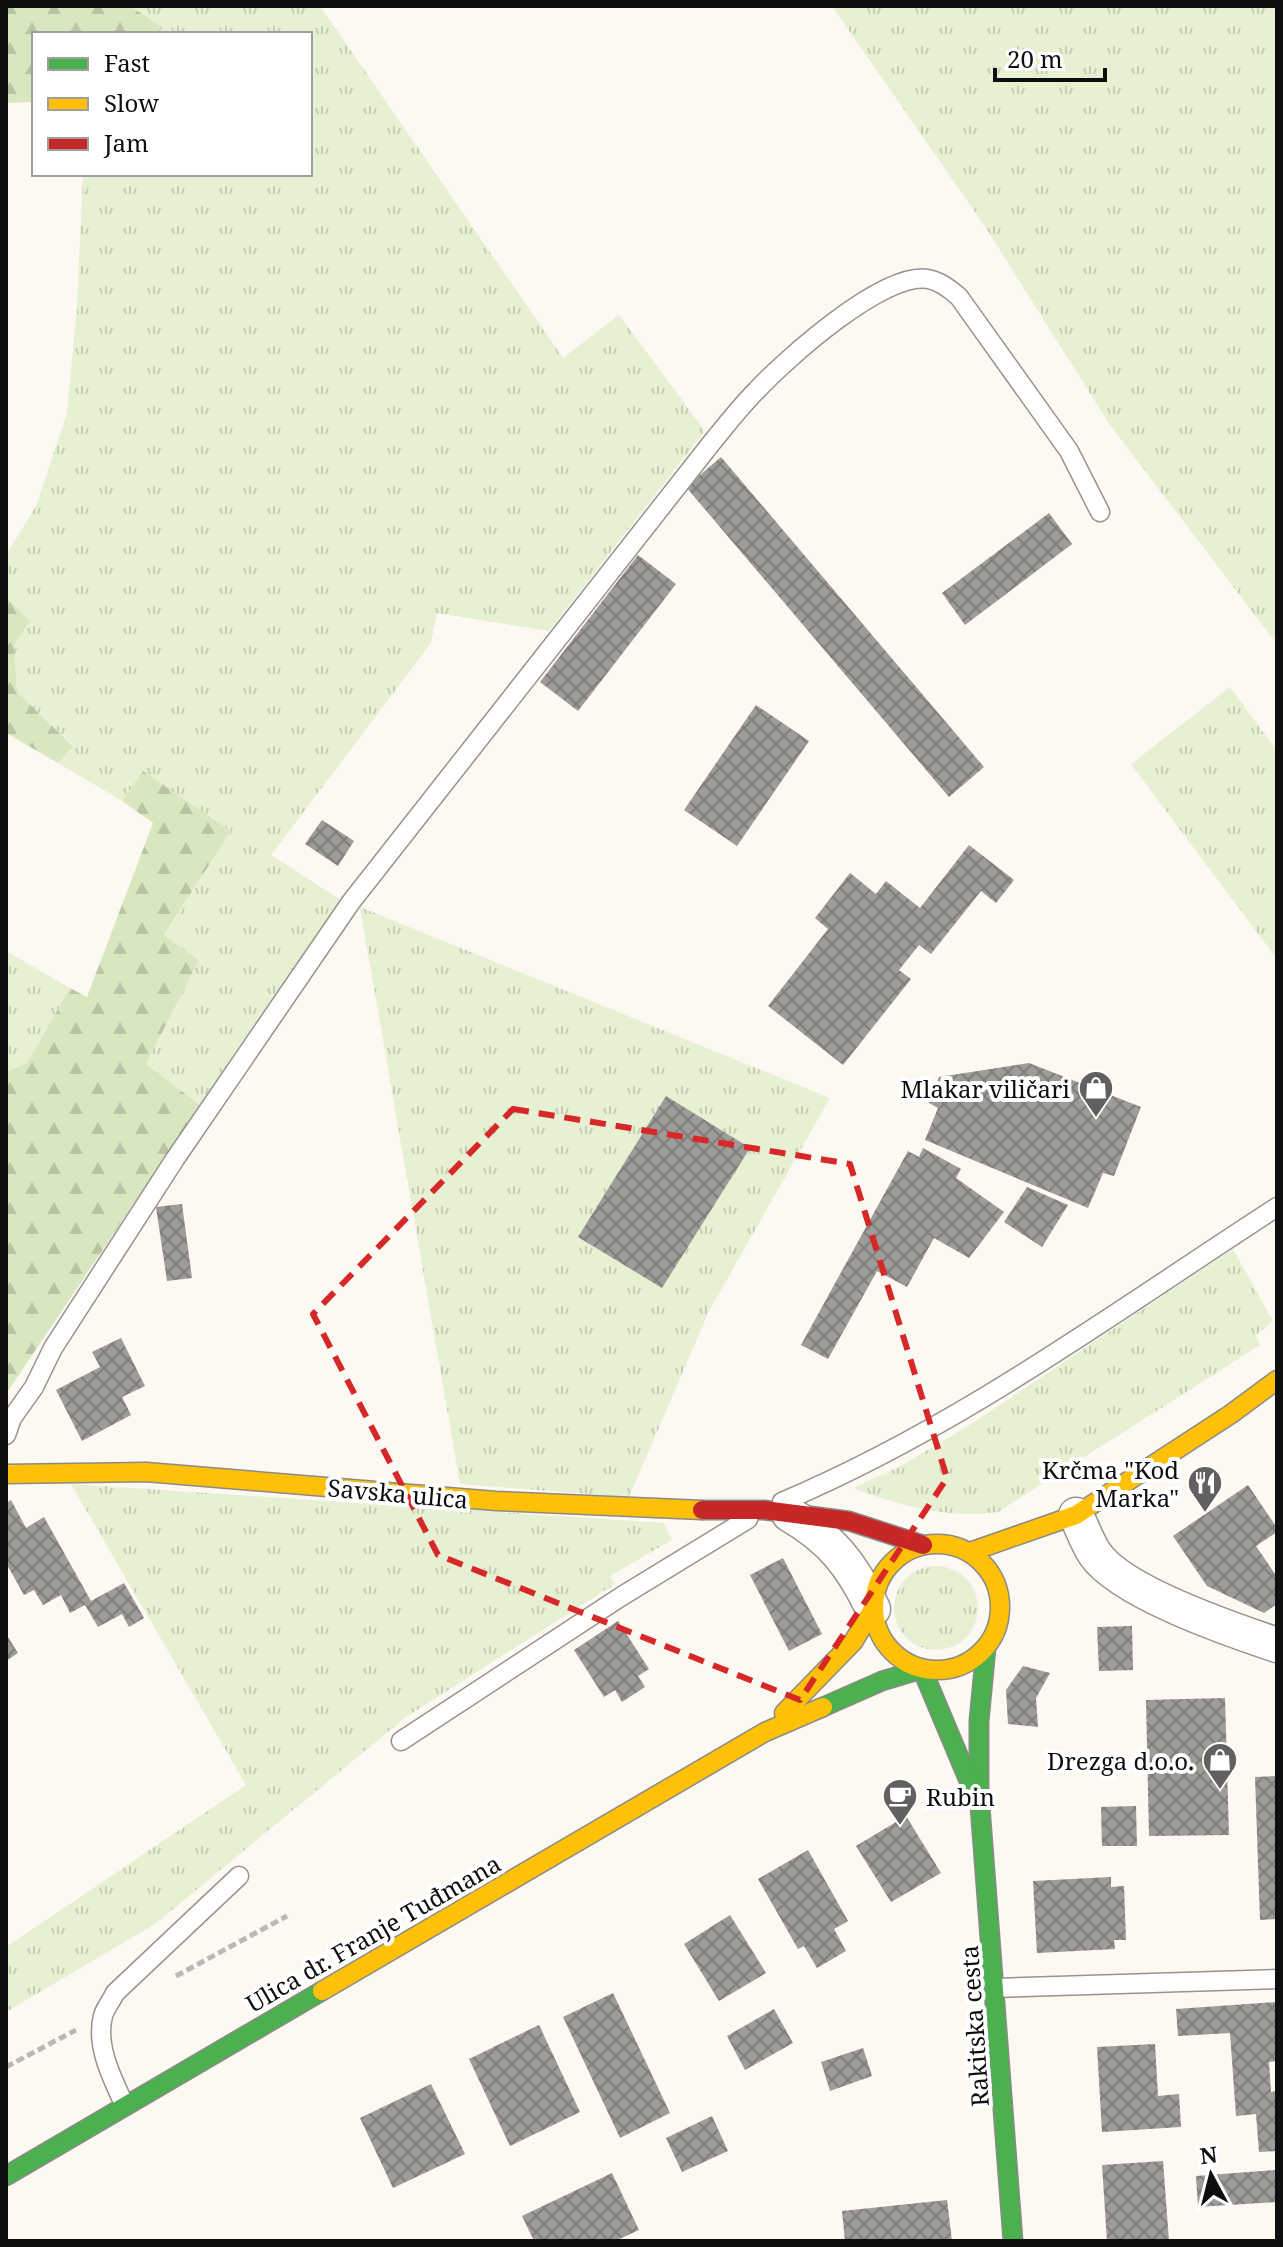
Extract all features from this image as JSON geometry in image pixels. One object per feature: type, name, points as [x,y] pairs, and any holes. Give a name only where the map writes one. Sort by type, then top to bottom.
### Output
[{"type":"main road","points":[[970,1552],[1068,1518],[1231,1414],[1277,1380]]},
{"type":"main road","name":"Savska ulica","points":[[6,1474],[146,1472],[496,1501],[776,1512],[849,1521],[923,1545]]},
{"type":"main road","points":[[1044,1545],[1068,1518]]},
{"type":"main road","points":[[949,1544],[970,1552],[984,1563],[996,1582],[1001,1603],[997,1629],[986,1648],[966,1665],[944,1671],[922,1669],[899,1659],[877,1631],[873,1609],[876,1587],[886,1568],[902,1553],[923,1545],[949,1544]]},
{"type":"main road","points":[[1001,1603],[1018,1580]]},
{"type":"main road","name":"Ulica dr. Franje Tuđmana","points":[[765,1732],[853,1642],[873,1609]]},
{"type":"main road","name":"Rakitska cesta","points":[[986,1648],[980,1687],[978,1807],[1013,2241]]},
{"type":"main road","name":"Ulica dr. Franje Tuđmana","points":[[6,2176],[765,1732],[882,1681],[922,1669]]},
{"type":"main road","name":"Rakitska cesta","points":[[922,1669],[938,1702],[978,1807]]},
{"type":"street","points":[[776,1512],[813,1528],[834,1546],[857,1575],[873,1609]]},
{"type":"street","points":[[1068,1518],[1106,1566],[1129,1583],[1217,1624],[1277,1645]]},
{"type":"lane","points":[[6,1435],[12,1418],[34,1387],[53,1348],[175,1159],[351,902],[713,441],[757,389],[818,334],[868,299],[898,284],[928,279],[946,286],[959,297],[1069,451],[1100,512]]},
{"type":"lane","points":[[401,1741],[622,1596],[970,1408],[1275,1213]]},
{"type":"lane","points":[[125,2106],[109,2071],[102,2039],[103,2015],[115,1993],[239,1876]]},
{"type":"lane","points":[[995,1988],[1277,1979]]},
{"type":"highlighted area","points":[[513,1109],[850,1164],[947,1478],[800,1700],[438,1555],[313,1314]]},
{"type":"green space","points":[[6,6],[130,6],[162,27],[159,32],[32,32],[32,102],[6,103]]},
{"type":"green space","points":[[130,6],[320,6],[563,358],[619,315],[705,431],[549,631],[437,613],[431,643],[271,855],[341,900],[200,1105],[146,1064],[199,960],[164,936],[231,831],[143,772],[122,801],[58,763],[73,745],[17,692],[14,645],[30,621],[6,597],[6,555],[36,506],[67,413],[77,307],[83,176],[312,176],[312,32],[159,32],[161,27]]},
{"type":"green space","points":[[832,6],[1277,6],[1277,644],[1110,425],[986,228]]},
{"type":"green space","points":[[6,597],[30,621],[14,645],[17,692],[73,746],[58,763],[6,733]]},
{"type":"green space","points":[[1230,687],[1277,751],[1277,959],[1131,764]]},
{"type":"green space","points":[[143,771],[231,831],[164,935],[199,960],[146,1064],[200,1105],[6,1394],[6,1072],[27,1063],[70,988],[87,997],[153,823],[122,801]]},
{"type":"green space","points":[[360,907],[830,1098],[709,1311],[629,1497],[460,1484]]},
{"type":"green space","points":[[6,951],[70,988],[27,1063],[6,1072]]},
{"type":"green space","points":[[1233,1249],[1273,1321],[1256,1335],[1260,1345],[998,1512],[943,1512],[853,1488],[901,1466],[968,1426]]},
{"type":"green space","points":[[71,1484],[664,1523],[672,1540],[610,1576],[615,1584],[406,1717],[155,1924],[6,2012],[6,1947],[246,1785]]},
{"type":"green space","points":[[936,1566],[952,1569],[966,1578],[975,1592],[978,1608],[975,1624],[966,1638],[952,1647],[936,1650],[920,1647],[906,1638],[897,1624],[894,1608],[897,1592],[906,1578],[920,1569]]},
{"type":"building","points":[[721,457],[984,767],[949,797],[686,487]]},
{"type":"building","points":[[1049,513],[1072,544],[965,625],[942,593]]},
{"type":"building","points":[[638,555],[676,584],[578,711],[540,682]]},
{"type":"building","points":[[756,705],[809,741],[737,846],[684,810]]},
{"type":"building","points":[[322,820],[354,841],[338,866],[305,844]]},
{"type":"building","points":[[969,845],[1014,880],[996,903],[981,891],[931,954],[919,945],[899,970],[911,979],[843,1065],[768,1006],[828,929],[815,918],[850,873],[876,894],[886,881],[920,908]]},
{"type":"building","points":[[1029,1063],[1141,1107],[1114,1176],[1103,1173],[1088,1208],[925,1140],[938,1108],[929,1103],[939,1077]]},
{"type":"building","points":[[666,1096],[750,1148],[662,1288],[578,1237]]},
{"type":"building","points":[[923,1148],[961,1169],[956,1178],[1004,1212],[969,1258],[934,1238],[907,1287],[877,1271],[828,1359],[801,1345],[908,1151],[919,1157]]},
{"type":"building","points":[[1027,1187],[1068,1205],[1042,1247],[1004,1222]]},
{"type":"building","points":[[182,1204],[192,1278],[167,1281],[156,1207]]},
{"type":"building","points":[[121,1338],[145,1386],[122,1397],[131,1415],[82,1441],[56,1390],[100,1367],[92,1352]]},
{"type":"building","points":[[1248,1485],[1277,1528],[1277,1532],[1256,1546],[1277,1577],[1277,1604],[1264,1613],[1207,1586],[1173,1536]]},
{"type":"building","points":[[11,1500],[26,1528],[44,1517],[91,1601],[124,1583],[144,1618],[129,1627],[122,1614],[98,1627],[85,1605],[70,1613],[61,1595],[43,1605],[34,1590],[24,1595],[6,1563],[6,1503]]},
{"type":"building","points":[[783,1558],[822,1634],[789,1651],[750,1575]]},
{"type":"building","points":[[618,1621],[649,1669],[638,1676],[645,1687],[622,1702],[615,1690],[604,1697],[574,1650]]},
{"type":"building","points":[[1132,1626],[1133,1670],[1099,1671],[1097,1627]]},
{"type":"building","points":[[6,1634],[18,1653],[6,1661]]},
{"type":"building","points":[[1023,1666],[1050,1673],[1036,1698],[1038,1727],[1008,1724],[1006,1690]]},
{"type":"building","points":[[1225,1698],[1229,1835],[1149,1836],[1146,1700]]},
{"type":"building","points":[[1277,1776],[1277,1919],[1260,1920],[1255,1777]]},
{"type":"building","points":[[1136,1806],[1137,1846],[1102,1846],[1101,1807]]},
{"type":"building","points":[[906,1816],[941,1873],[891,1902],[856,1846]]},
{"type":"building","points":[[808,1850],[848,1921],[834,1929],[846,1951],[817,1968],[804,1946],[798,1949],[758,1879]]},
{"type":"building","points":[[1111,1877],[1111,1887],[1124,1886],[1126,1940],[1114,1940],[1115,1949],[1037,1953],[1033,1881]]},
{"type":"building","points":[[730,1915],[766,1973],[719,2001],[684,1944]]},
{"type":"building","points":[[613,1993],[670,2113],[620,2138],[563,2017]]},
{"type":"building","points":[[1277,2002],[1277,2061],[1269,2062],[1271,2092],[1277,2091],[1277,2151],[1259,2152],[1256,2114],[1236,2116],[1230,2033],[1178,2036],[1176,2009]]},
{"type":"building","points":[[774,2009],[793,2043],[745,2070],[727,2036]]},
{"type":"building","points":[[539,2025],[580,2112],[510,2146],[469,2059]]},
{"type":"building","points":[[1155,2044],[1158,2096],[1179,2094],[1181,2127],[1102,2132],[1097,2047]]},
{"type":"building","points":[[863,2048],[872,2076],[830,2091],[821,2062]]},
{"type":"building","points":[[431,2084],[465,2154],[393,2188],[360,2118]]},
{"type":"building","points":[[712,2116],[728,2151],[682,2172],[666,2138]]},
{"type":"building","points":[[1163,2161],[1169,2241],[1107,2241],[1102,2165]]},
{"type":"building","points":[[1277,2170],[1277,2202],[1198,2207],[1196,2176]]},
{"type":"building","points":[[612,2173],[639,2230],[615,2241],[534,2241],[522,2216]]},
{"type":"building","points":[[947,2200],[952,2241],[845,2241],[842,2211]]},
{"type":"traffic: fast","points":[[986,1648],[979,1721],[979,1793],[1013,2241]]},
{"type":"traffic: fast","points":[[922,1669],[969,1781]]},
{"type":"traffic: fast","points":[[823,1707],[882,1681],[922,1669]]},
{"type":"traffic: fast","points":[[6,2176],[322,1991]]},
{"type":"traffic: slow","points":[[970,1552],[1076,1515],[1231,1414],[1277,1380]]},
{"type":"traffic: slow","points":[[6,1474],[146,1472],[496,1501],[702,1510]]},
{"type":"traffic: slow","points":[[937,1544],[961,1548],[982,1562],[996,1583],[1000,1607],[996,1631],[982,1652],[961,1666],[937,1670],[913,1666],[892,1652],[878,1631],[874,1607],[878,1583],[892,1562],[913,1548],[937,1544]]},
{"type":"traffic: slow","points":[[784,1713],[853,1642],[873,1609]]},
{"type":"traffic: slow","points":[[322,1991],[765,1732],[823,1707]]},
{"type":"traffic: jam","points":[[702,1510],[764,1510],[849,1521],[923,1545]]},
{"type":"place","name":"Mlakar viličari","points":[[1096,1119]]},
{"type":"place","name":"Krčma \"Kod Marka\"","points":[[1205,1514]]},
{"type":"place","name":"Drezga d.o.o.","points":[[1220,1791]]},
{"type":"place","name":"Rubin","points":[[900,1827]]}]
